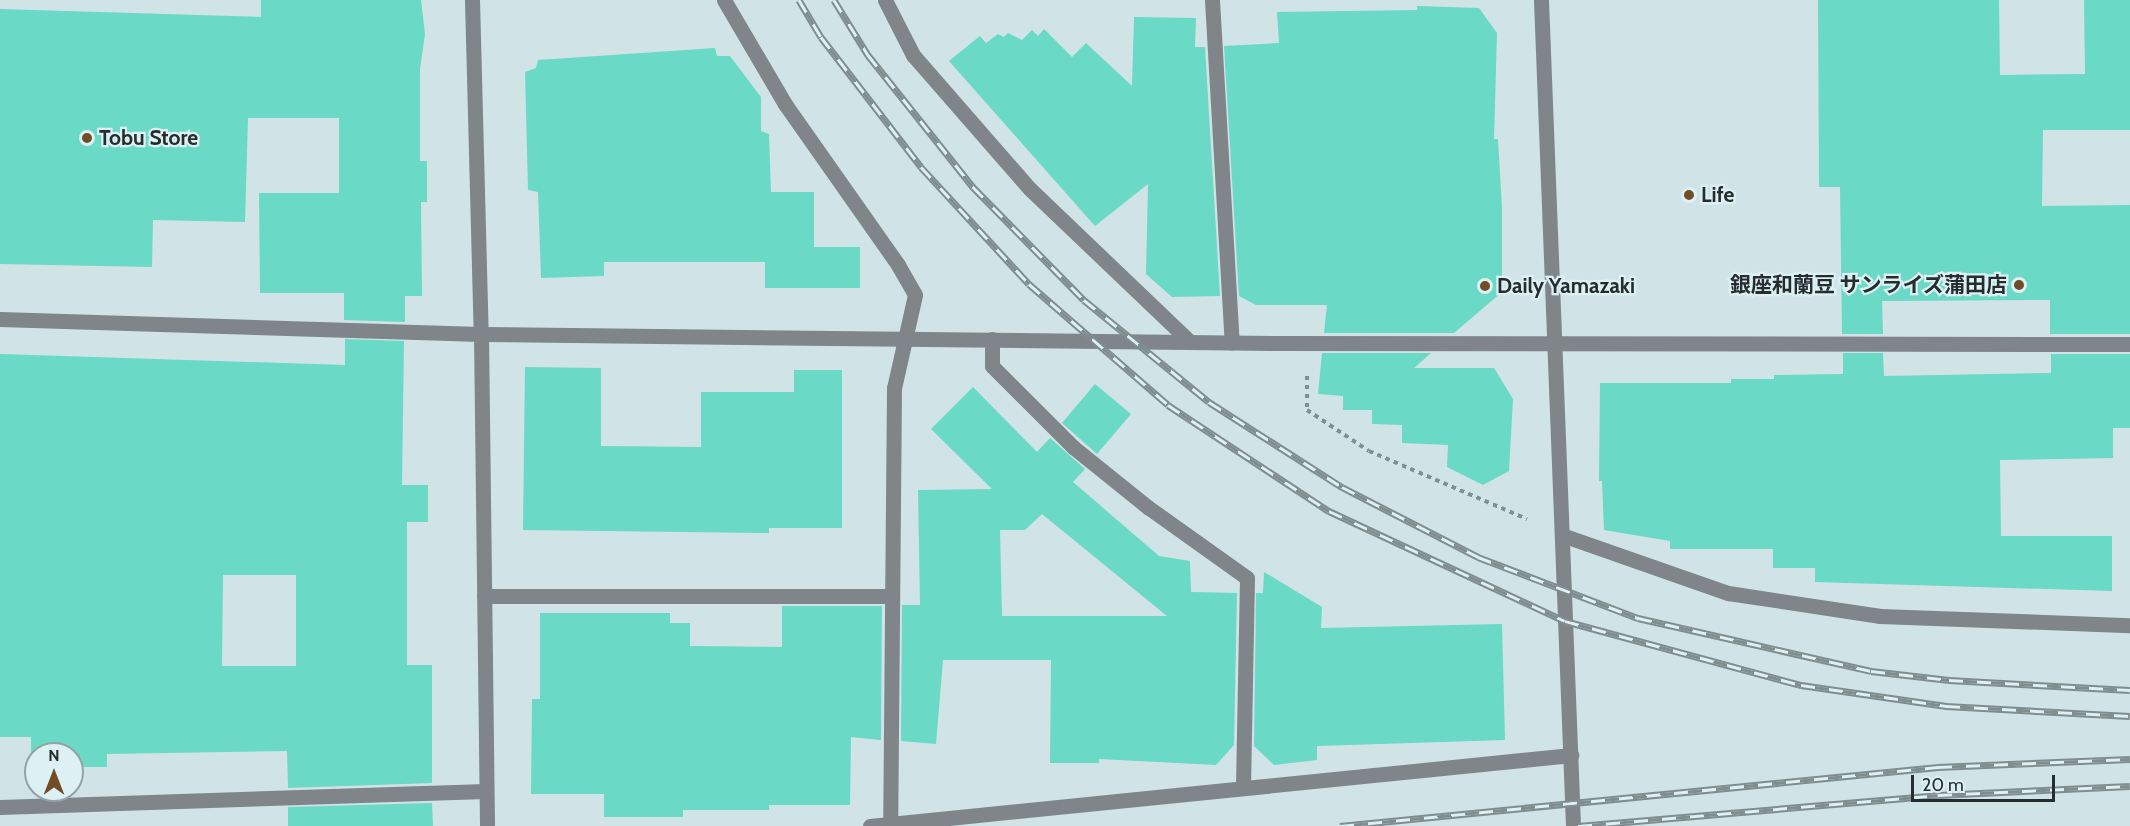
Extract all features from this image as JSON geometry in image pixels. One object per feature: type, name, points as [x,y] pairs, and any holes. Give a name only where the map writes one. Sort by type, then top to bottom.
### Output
[{"type":"street","points":[[472,0],[481,334],[487,826]]},
{"type":"street","points":[[724,0],[785,104],[898,265],[915,295],[908,338],[894,388],[890,824]]},
{"type":"street","points":[[885,0],[913,55],[1030,189],[1190,342]]},
{"type":"street","points":[[1212,0],[1232,342]]},
{"type":"street","points":[[1541,0],[1573,826]]},
{"type":"street","points":[[0,319],[481,334],[1306,343],[2130,344]]},
{"type":"street","points":[[992,339],[992,366],[1073,447],[1149,508],[1247,578],[1243,787]]},
{"type":"street","points":[[1562,535],[1728,593],[1880,616],[2130,624]]},
{"type":"street","points":[[484,596],[891,596]]},
{"type":"street","points":[[870,826],[1571,755]]},
{"type":"street","points":[[0,807],[486,791]]},
{"type":"path","points":[[1306,343],[1307,410],[1369,451],[1530,521]]},
{"type":"building","points":[[261,0],[421,0],[425,34],[420,69],[420,161],[427,161],[427,202],[421,202],[422,296],[405,296],[405,322],[344,320],[344,293],[260,293],[259,193],[339,193],[339,118],[248,118],[245,222],[153,220],[152,267],[0,264],[0,9],[261,17]]},
{"type":"building","points":[[1818,0],[1999,0],[2000,75],[2085,74],[2084,0],[2130,0],[2130,130],[2043,130],[2042,206],[2130,205],[2130,334],[2050,334],[2050,300],[1882,301],[1883,334],[1842,334],[1840,187],[1819,187]]},
{"type":"building","points":[[1417,6],[1479,8],[1497,33],[1494,139],[1498,139],[1502,208],[1502,292],[1454,333],[1324,333],[1327,305],[1256,305],[1239,296],[1224,46],[1279,43],[1277,12],[1417,10]]},
{"type":"building","points":[[1134,17],[1196,18],[1195,47],[1205,47],[1220,296],[1172,297],[1146,274],[1148,184],[1095,226],[949,61],[980,36],[986,43],[998,34],[1004,37],[1008,33],[1022,40],[1032,30],[1038,36],[1044,29],[1072,57],[1086,43],[1132,86]]},
{"type":"building","points":[[715,48],[717,56],[730,56],[761,97],[761,131],[769,134],[771,192],[814,192],[814,247],[860,247],[860,288],[765,288],[765,262],[604,262],[604,276],[541,278],[538,192],[528,190],[525,72],[536,68],[538,60]]},
{"type":"building","points":[[345,339],[404,341],[402,485],[428,485],[428,522],[407,522],[407,665],[432,665],[432,783],[288,788],[287,751],[107,754],[107,767],[84,767],[84,742],[31,742],[31,737],[0,737],[0,354],[345,365]],"holes":[[[223,575],[296,575],[296,666],[222,666]]]},
{"type":"building","points":[[1322,353],[1431,353],[1414,368],[1494,368],[1513,399],[1509,471],[1483,485],[1447,467],[1448,445],[1402,443],[1402,425],[1372,424],[1372,410],[1343,410],[1343,396],[1318,394]]},
{"type":"building","points":[[1843,353],[1883,353],[1884,376],[2051,373],[2051,354],[2130,354],[2130,428],[2113,428],[2113,458],[2000,460],[2001,536],[2112,536],[2112,591],[1815,582],[1815,568],[1773,568],[1773,549],[1670,549],[1670,541],[1604,530],[1602,481],[1599,481],[1600,383],[1731,383],[1731,379],[1774,379],[1774,375],[1843,374]]},
{"type":"building","points":[[525,367],[601,368],[601,446],[701,447],[701,392],[794,392],[794,370],[842,370],[842,528],[769,528],[769,533],[523,530]]},
{"type":"building","points":[[1095,384],[1131,414],[1097,454],[1062,423]]},
{"type":"building","points":[[973,387],[1037,452],[1050,438],[1085,469],[1073,482],[1159,556],[1190,561],[1191,592],[1237,593],[1234,745],[1216,765],[1099,759],[1099,763],[1050,763],[1051,660],[943,660],[936,744],[901,741],[902,605],[920,605],[918,490],[992,489],[931,429]],"holes":[[[1042,514],[1167,616],[1002,616],[1000,530],[1025,530]]]},
{"type":"building","points":[[1264,572],[1322,607],[1321,628],[1502,624],[1505,740],[1317,746],[1317,760],[1274,765],[1254,746],[1256,593],[1263,593]]},
{"type":"building","points":[[782,606],[882,606],[881,740],[851,737],[850,805],[769,805],[769,810],[683,810],[683,817],[604,817],[604,794],[531,794],[532,699],[540,699],[540,613],[670,613],[670,623],[690,623],[690,646],[782,647]]},
{"type":"building","points":[[432,803],[433,826],[288,826],[288,807]]},
{"type":"railway","points":[[799,0],[821,37],[921,167],[1029,284],[1168,405],[1329,511],[1565,621],[1801,685],[1946,706],[2130,716]]},
{"type":"railway","points":[[834,0],[868,55],[973,187],[1084,300],[1209,402],[1342,487],[1478,557],[1638,618],[1871,671],[1949,680],[2130,690]]},
{"type":"railway","points":[[1340,826],[1938,767],[2130,759]]},
{"type":"railway","points":[[1578,826],[1938,795],[2130,786]]},
{"type":"place","name":"Tobu Store","points":[[87,138]]},
{"type":"place","name":"Life","points":[[1689,195]]},
{"type":"place","name":"銀座和蘭豆 サンライズ蒲田店","points":[[2019,285]]},
{"type":"place","name":"Daily Yamazaki","points":[[1485,286]]}]
